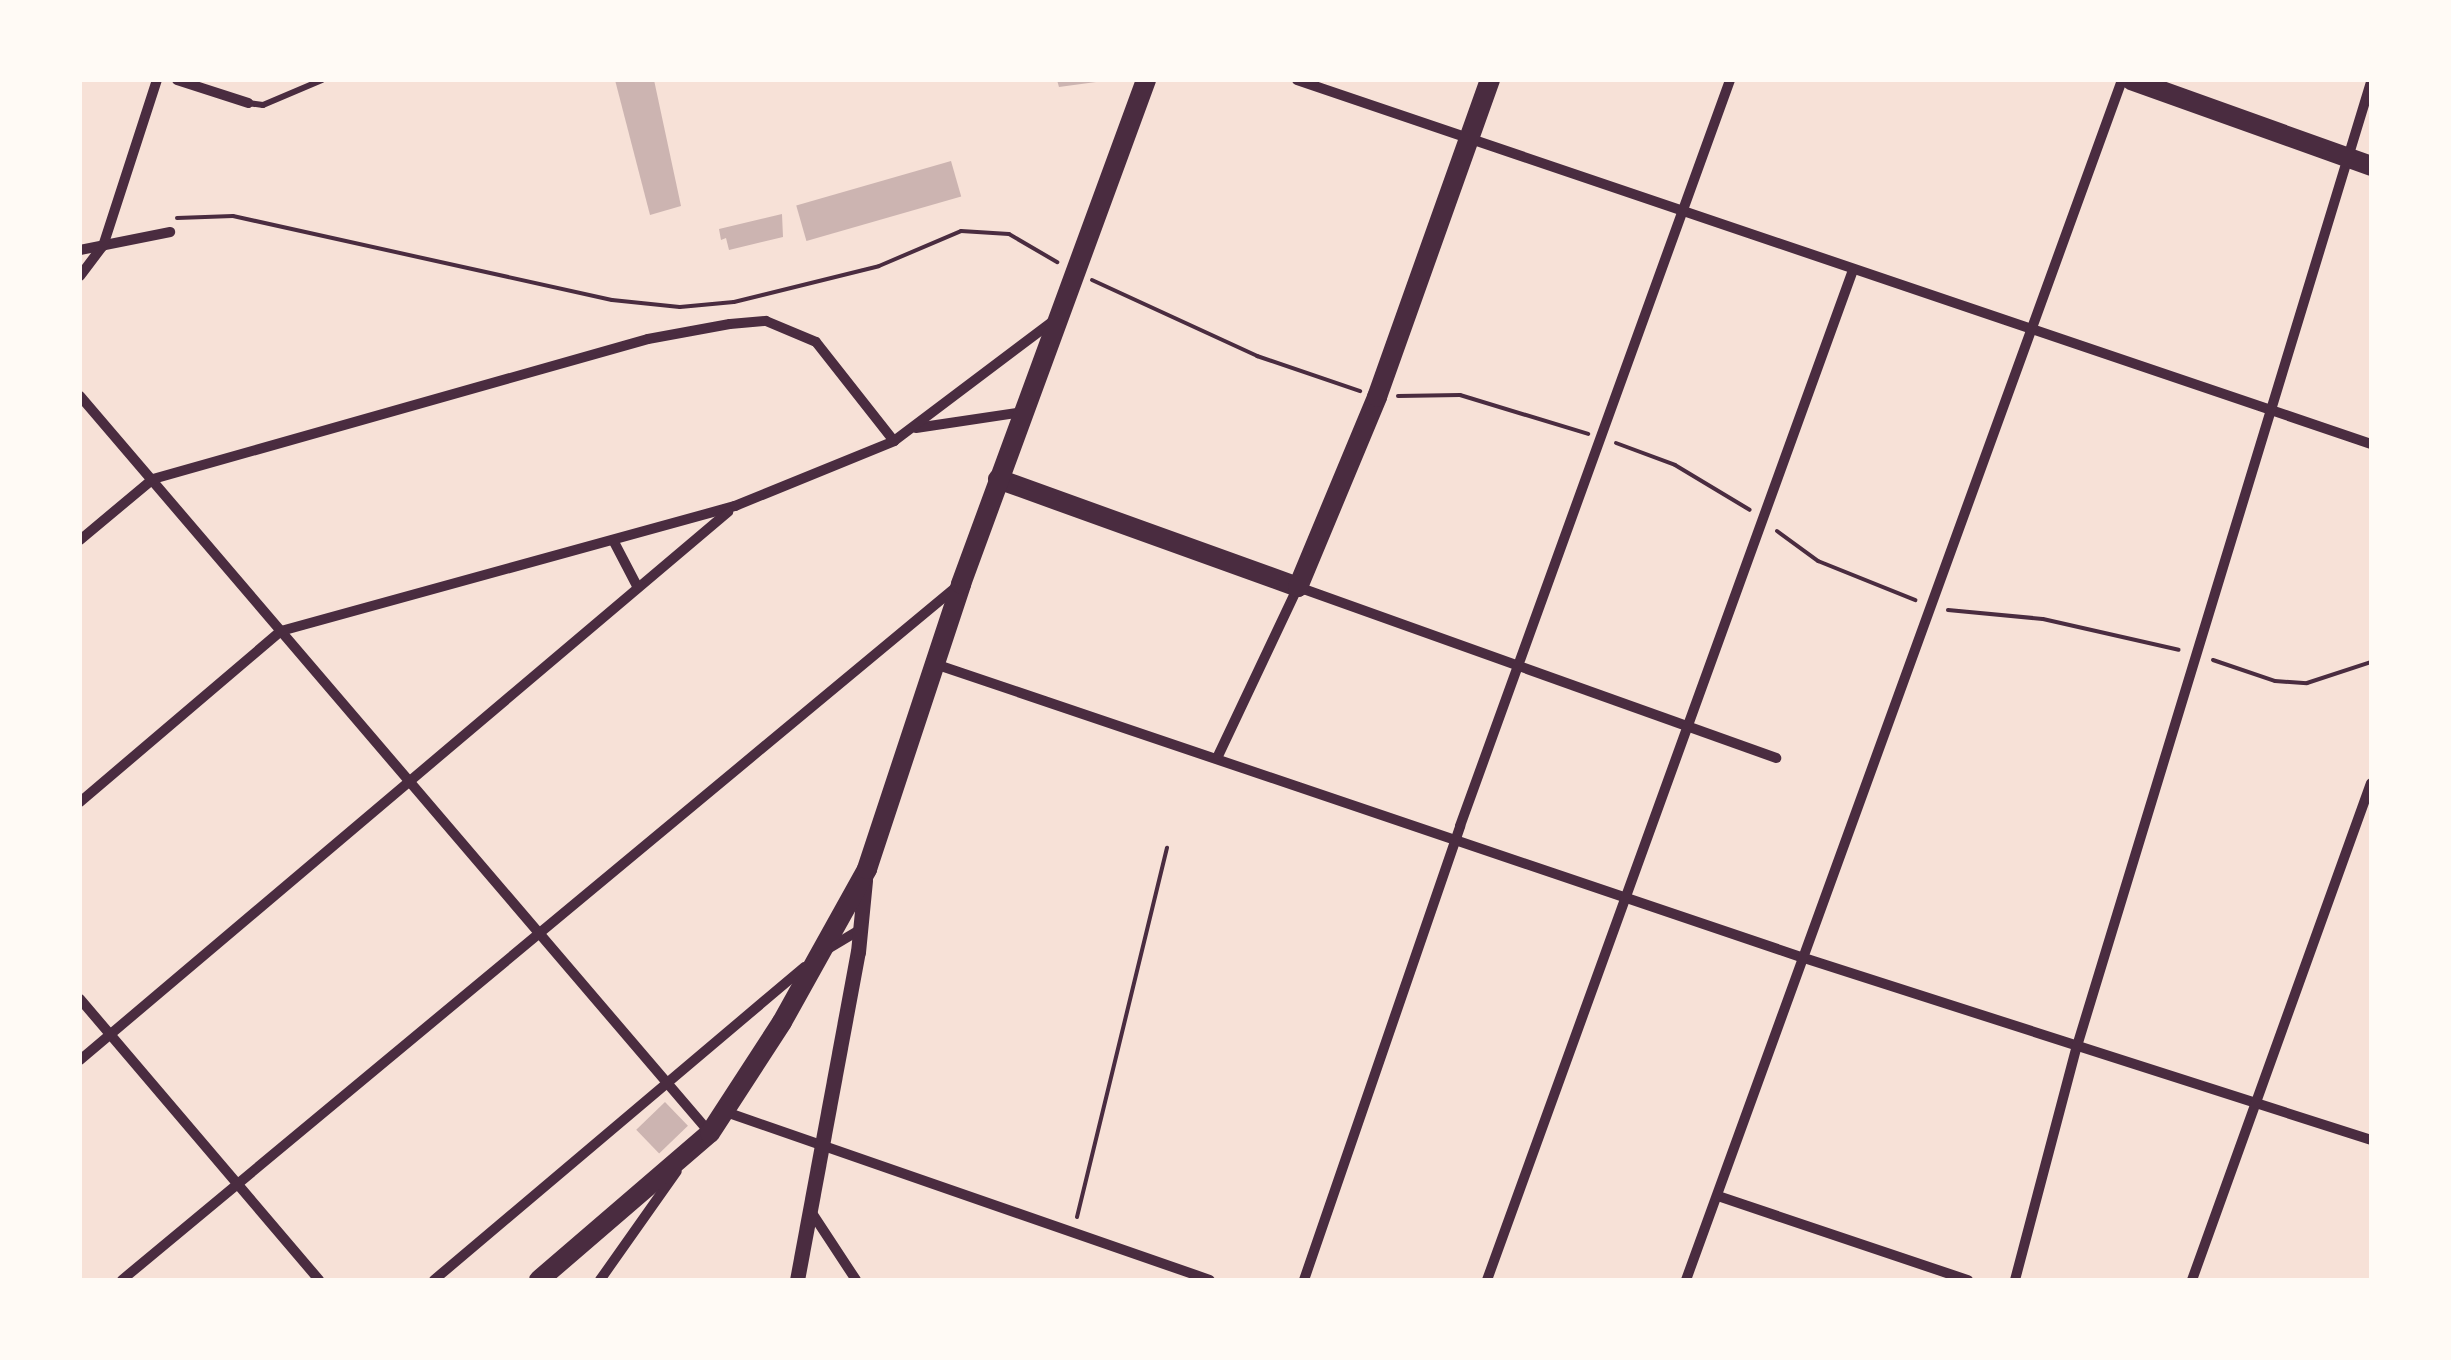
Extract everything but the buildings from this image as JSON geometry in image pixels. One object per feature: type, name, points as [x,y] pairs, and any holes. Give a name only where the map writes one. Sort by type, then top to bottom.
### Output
[{"type":"main road","points":[[540,1280],[684,1160],[710,1133],[823,952],[866,869],[960,584],[1146,80]]},
{"type":"main road","points":[[998,480],[1298,587],[1377,396],[1490,80]]},
{"type":"main road","points":[[2131,80],[2371,166]]},
{"type":"street","points":[[80,276],[102,246],[157,80]]},
{"type":"street","points":[[177,80],[248,102]]},
{"type":"street","points":[[1297,80],[2371,444]]},
{"type":"street","points":[[1304,1280],[1516,669],[1730,80]]},
{"type":"street","points":[[1686,1280],[1800,957],[2122,80]]},
{"type":"street","points":[[2015,1280],[2077,1046],[2371,82]]},
{"type":"street","points":[[80,250],[167,227]]},
{"type":"street","points":[[1488,1280],[1852,270]]},
{"type":"street","points":[[80,802],[282,630],[735,506],[915,428],[1062,314]]},
{"type":"street","points":[[80,540],[153,479],[648,339],[766,321],[816,342],[894,440]]},
{"type":"street","points":[[80,396],[710,1133]]},
{"type":"street","points":[[915,428],[1024,412]]},
{"type":"street","points":[[80,1060],[735,506]]},
{"type":"street","points":[[614,540],[636,586]]},
{"type":"street","points":[[122,1280],[960,584]]},
{"type":"street","points":[[1218,756],[1298,587],[1516,669],[1776,758]]},
{"type":"street","points":[[934,664],[1218,756],[1800,957],[2371,1140]]},
{"type":"street","points":[[2192,1280],[2371,783]]},
{"type":"street","points":[[797,1280],[812,1214],[860,930],[866,869]]},
{"type":"street","points":[[434,1280],[823,952],[860,930]]},
{"type":"street","points":[[80,999],[319,1280]]},
{"type":"street","points":[[726,1112],[824,1142],[1210,1280]]},
{"type":"street","points":[[600,1280],[684,1160]]},
{"type":"street","points":[[1718,1196],[1968,1280]]},
{"type":"street","points":[[812,1214],[856,1280]]},
{"type":"lane","points":[[248,102],[263,106],[322,80]]},
{"type":"path","points":[[167,227],[194,214],[233,216],[612,300],[680,307],[734,302],[879,266],[961,231],[1009,234],[1076,274],[1257,356],[1377,396],[1460,395],[1675,464],[1818,560],[1929,605],[2043,619],[2197,654],[2275,680],[2307,683],[2371,662]]},
{"type":"path","points":[[1073,1230],[1167,848]]}]
